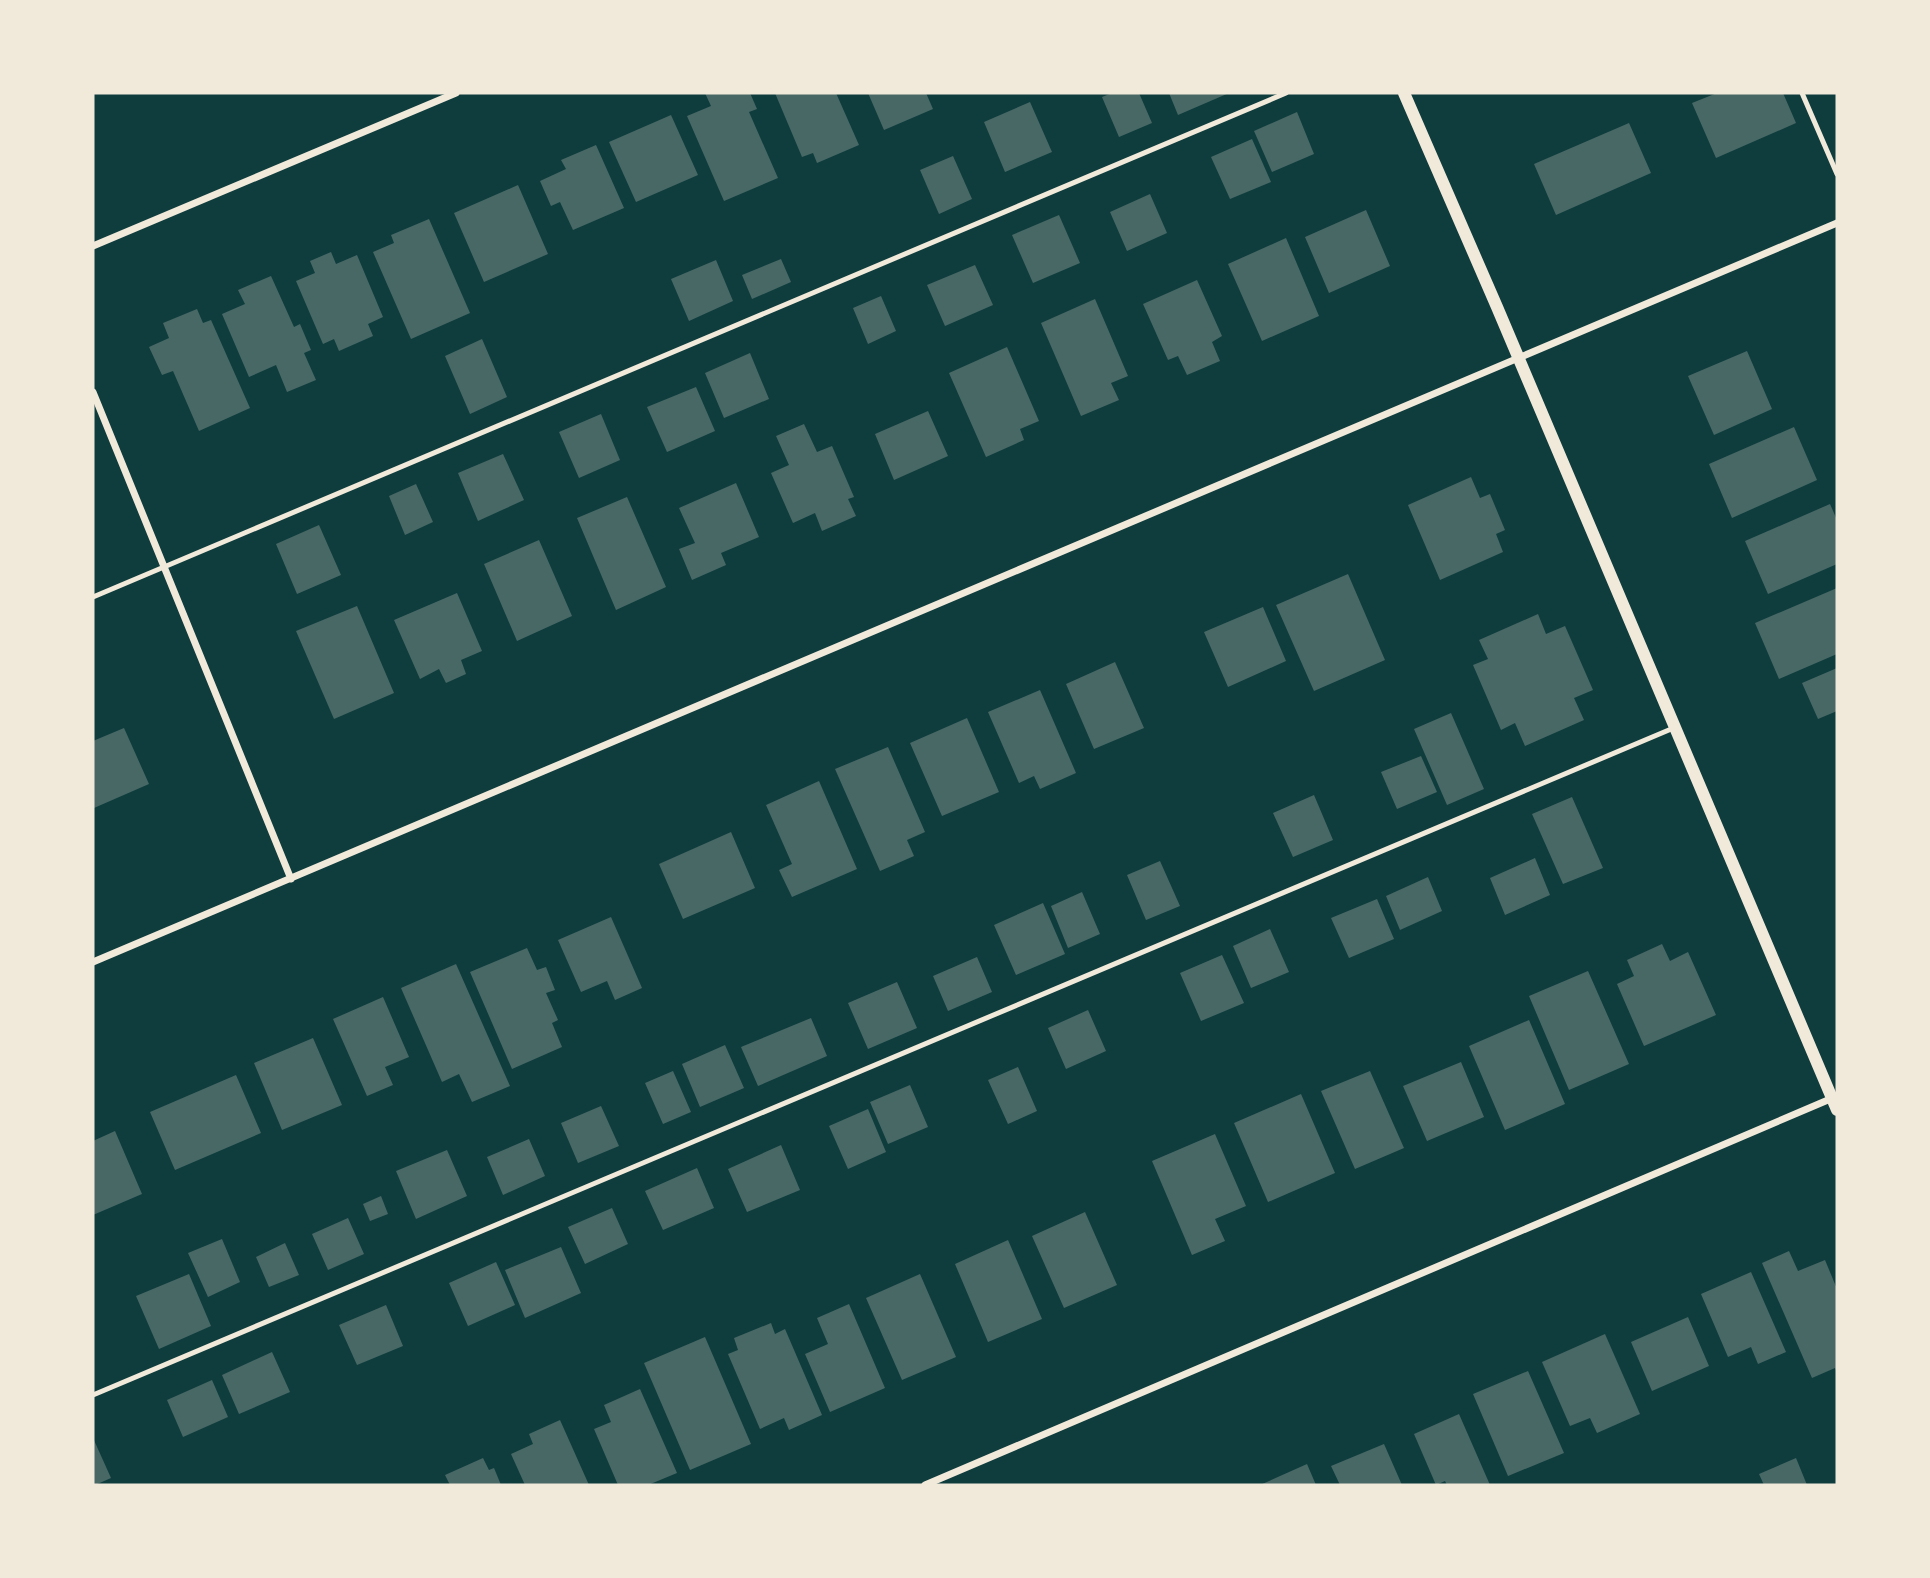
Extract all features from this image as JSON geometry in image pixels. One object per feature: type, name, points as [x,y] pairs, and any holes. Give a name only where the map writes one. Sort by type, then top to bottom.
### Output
[{"type":"street","points":[[93,246],[456,93]]},
{"type":"street","points":[[925,1485],[1836,1101],[1404,93]]},
{"type":"street","points":[[93,962],[1837,223]]},
{"type":"street","points":[[93,392],[291,879]]},
{"type":"lane","points":[[93,597],[1286,93]]},
{"type":"lane","points":[[1802,93],[1837,174]]},
{"type":"lane","points":[[93,1395],[1676,727]]},
{"type":"building","points":[[705,93],[750,93],[757,109],[749,112],[778,178],[724,201],[687,116],[711,106]]},
{"type":"building","points":[[775,93],[836,93],[859,145],[817,163],[813,153],[802,157]]},
{"type":"building","points":[[868,93],[926,93],[933,109],[884,130]]},
{"type":"building","points":[[1112,93],[1139,93],[1152,123],[1119,137],[1102,97]]},
{"type":"building","points":[[1169,93],[1229,93],[1178,115]]},
{"type":"building","points":[[1717,93],[1783,93],[1796,123],[1716,158],[1692,103]]},
{"type":"building","points":[[1030,102],[1052,152],[1005,172],[984,122]]},
{"type":"building","points":[[1297,112],[1314,154],[1272,172],[1254,131]]},
{"type":"building","points":[[671,115],[698,175],[636,202],[609,142]]},
{"type":"building","points":[[1629,123],[1651,173],[1556,215],[1534,164]]},
{"type":"building","points":[[1252,139],[1271,182],[1230,199],[1211,157]]},
{"type":"building","points":[[596,145],[624,208],[573,230],[560,202],[551,206],[540,181],[566,169],[561,160]]},
{"type":"building","points":[[953,156],[972,199],[939,214],[920,170]]},
{"type":"building","points":[[518,185],[548,254],[484,282],[454,213]]},
{"type":"building","points":[[1150,194],[1167,233],[1127,251],[1110,212]]},
{"type":"building","points":[[1366,210],[1390,266],[1329,293],[1305,237]]},
{"type":"building","points":[[1059,215],[1080,263],[1033,283],[1012,235]]},
{"type":"building","points":[[429,219],[470,313],[411,339],[373,252],[394,243],[391,235]]},
{"type":"building","points":[[1286,238],[1319,316],[1262,341],[1228,264]]},
{"type":"building","points":[[331,252],[336,264],[357,255],[383,317],[368,324],[373,336],[339,351],[334,339],[323,344],[296,281],[315,273],[310,261]]},
{"type":"building","points":[[781,259],[791,282],[752,299],[742,275]]},
{"type":"building","points":[[716,260],[733,301],[689,321],[671,279]]},
{"type":"building","points":[[975,265],[993,305],[945,326],[927,285]]},
{"type":"building","points":[[271,276],[294,327],[300,324],[311,350],[304,353],[316,380],[287,392],[276,365],[249,377],[222,314],[245,304],[238,290]]},
{"type":"building","points":[[1197,280],[1222,336],[1212,342],[1220,361],[1187,375],[1178,356],[1168,360],[1143,304]]},
{"type":"building","points":[[881,296],[896,331],[868,344],[853,308]]},
{"type":"building","points":[[1095,299],[1128,376],[1111,383],[1119,400],[1081,416],[1041,323]]},
{"type":"building","points":[[197,309],[203,323],[211,320],[250,408],[199,431],[173,371],[162,375],[149,347],[169,338],[163,323]]},
{"type":"building","points":[[482,339],[507,397],[470,414],[445,356]]},
{"type":"building","points":[[1007,347],[1039,421],[1020,429],[1024,440],[986,457],[949,373]]},
{"type":"building","points":[[1747,351],[1772,409],[1714,435],[1688,376]]},
{"type":"building","points":[[750,353],[769,399],[724,418],[705,373]]},
{"type":"building","points":[[696,387],[715,431],[667,452],[647,407]]},
{"type":"building","points":[[928,411],[948,456],[894,480],[875,434]]},
{"type":"building","points":[[601,414],[620,460],[579,478],[559,432]]},
{"type":"building","points":[[804,424],[817,452],[832,446],[854,497],[848,499],[856,516],[822,531],[815,513],[793,523],[771,473],[789,465],[776,436]]},
{"type":"building","points":[[1794,427],[1817,480],[1732,518],[1709,464]]},
{"type":"building","points":[[503,454],[524,500],[478,521],[458,473]]},
{"type":"building","points":[[1471,477],[1480,498],[1490,494],[1505,530],[1496,534],[1503,552],[1440,580],[1408,505]]},
{"type":"building","points":[[736,483],[759,537],[721,553],[726,565],[692,580],[679,549],[695,543],[679,508]]},
{"type":"building","points":[[416,484],[433,522],[405,535],[389,496]]},
{"type":"building","points":[[627,497],[666,587],[616,610],[577,518]]},
{"type":"building","points":[[1830,504],[1837,520],[1837,564],[1768,594],[1745,541]]},
{"type":"building","points":[[319,525],[341,575],[297,594],[276,544]]},
{"type":"building","points":[[539,540],[572,616],[517,641],[484,564]]},
{"type":"building","points":[[1348,574],[1385,660],[1314,691],[1276,605]]},
{"type":"building","points":[[1837,588],[1837,654],[1779,679],[1755,623]]},
{"type":"building","points":[[457,593],[482,651],[461,660],[466,674],[446,683],[439,669],[420,679],[394,620]]},
{"type":"building","points":[[357,606],[394,693],[334,719],[296,631]]},
{"type":"building","points":[[1263,607],[1286,661],[1228,687],[1204,632]]},
{"type":"building","points":[[1538,614],[1546,634],[1565,626],[1593,690],[1574,698],[1584,720],[1525,746],[1515,723],[1501,730],[1473,665],[1488,659],[1479,640]]},
{"type":"building","points":[[1115,662],[1144,728],[1094,749],[1066,684]]},
{"type":"building","points":[[1837,668],[1837,711],[1818,719],[1802,683]]},
{"type":"building","points":[[1040,690],[1076,773],[1040,789],[1034,776],[1019,783],[988,712]]},
{"type":"building","points":[[1451,713],[1484,789],[1447,805],[1414,729]]},
{"type":"building","points":[[967,718],[999,792],[942,816],[910,743]]},
{"type":"building","points":[[124,728],[149,784],[94,808],[93,741]]},
{"type":"building","points":[[888,747],[925,832],[907,840],[914,856],[880,871],[835,769]]},
{"type":"building","points":[[1421,756],[1437,792],[1397,809],[1381,772]]},
{"type":"building","points":[[819,781],[857,869],[792,897],[779,870],[792,864],[766,805]]},
{"type":"building","points":[[1314,795],[1333,840],[1293,857],[1273,813]]},
{"type":"building","points":[[1572,797],[1603,868],[1563,884],[1532,814]]},
{"type":"building","points":[[731,832],[755,888],[683,919],[659,864]]},
{"type":"building","points":[[1535,858],[1550,895],[1505,915],[1490,878]]},
{"type":"building","points":[[1160,861],[1180,906],[1146,920],[1127,875]]},
{"type":"building","points":[[1428,877],[1442,911],[1400,930],[1386,896]]},
{"type":"building","points":[[1082,892],[1100,934],[1068,948],[1051,906]]},
{"type":"building","points":[[1377,899],[1394,939],[1349,958],[1331,918]]},
{"type":"building","points":[[1043,903],[1065,954],[1016,975],[994,925]]},
{"type":"building","points":[[611,917],[642,988],[615,1000],[607,981],[581,992],[558,940]]},
{"type":"building","points":[[1270,929],[1289,972],[1251,988],[1233,946]]},
{"type":"building","points":[[1662,944],[1670,961],[1688,952],[1716,1015],[1644,1046],[1617,984],[1634,976],[1627,960]]},
{"type":"building","points":[[527,948],[537,970],[546,967],[555,990],[546,993],[558,1020],[552,1023],[562,1047],[512,1069],[470,972]]},
{"type":"building","points":[[1222,955],[1244,1003],[1201,1021],[1180,973]]},
{"type":"building","points":[[977,957],[992,992],[948,1011],[933,976]]},
{"type":"building","points":[[456,964],[510,1086],[472,1102],[459,1074],[442,1082],[401,988]]},
{"type":"building","points":[[1588,971],[1629,1064],[1569,1090],[1529,996]]},
{"type":"building","points":[[897,982],[917,1028],[868,1049],[848,1003]]},
{"type":"building","points":[[383,997],[409,1057],[385,1067],[393,1085],[367,1096],[333,1019]]},
{"type":"building","points":[[1088,1010],[1106,1051],[1066,1069],[1048,1028]]},
{"type":"building","points":[[811,1018],[827,1056],[758,1086],[741,1047]]},
{"type":"building","points":[[1529,1020],[1565,1104],[1505,1130],[1469,1046]]},
{"type":"building","points":[[313,1038],[342,1105],[282,1130],[254,1063]]},
{"type":"building","points":[[725,1045],[744,1088],[700,1107],[682,1064]]},
{"type":"building","points":[[1461,1062],[1484,1117],[1427,1141],[1403,1086]]},
{"type":"building","points":[[1018,1067],[1037,1111],[1008,1124],[988,1080]]},
{"type":"building","points":[[673,1071],[691,1112],[663,1124],[645,1083]]},
{"type":"building","points":[[1370,1071],[1404,1148],[1355,1169],[1321,1091]]},
{"type":"building","points":[[236,1075],[261,1133],[175,1170],[150,1112]]},
{"type":"building","points":[[910,1085],[928,1127],[888,1144],[870,1102]]},
{"type":"building","points":[[1301,1094],[1335,1173],[1268,1202],[1234,1123]]},
{"type":"building","points":[[601,1106],[619,1146],[578,1163],[561,1123]]},
{"type":"building","points":[[868,1109],[886,1152],[848,1169],[829,1126]]},
{"type":"building","points":[[115,1131],[142,1194],[93,1215],[93,1141]]},
{"type":"building","points":[[1215,1134],[1246,1206],[1215,1219],[1225,1241],[1192,1255],[1152,1161]]},
{"type":"building","points":[[529,1139],[545,1176],[503,1195],[487,1157]]},
{"type":"building","points":[[781,1145],[800,1190],[747,1212],[728,1169]]},
{"type":"building","points":[[447,1150],[467,1196],[416,1219],[396,1171]]},
{"type":"building","points":[[697,1168],[714,1208],[663,1230],[645,1191]]},
{"type":"building","points":[[381,1196],[388,1214],[370,1221],[363,1204]]},
{"type":"building","points":[[612,1208],[628,1244],[585,1264],[568,1227]]},
{"type":"building","points":[[1085,1212],[1117,1285],[1064,1308],[1032,1236]]},
{"type":"building","points":[[348,1218],[364,1254],[328,1270],[312,1234]]},
{"type":"building","points":[[222,1239],[240,1282],[208,1297],[188,1253]]},
{"type":"building","points":[[1008,1240],[1042,1319],[988,1342],[955,1264]]},
{"type":"building","points":[[285,1243],[299,1275],[269,1287],[256,1257]]},
{"type":"building","points":[[561,1247],[581,1293],[525,1318],[505,1270]]},
{"type":"building","points":[[1789,1251],[1798,1271],[1825,1260],[1837,1289],[1837,1373],[1835,1368],[1812,1378],[1762,1263]]},
{"type":"building","points":[[496,1262],[515,1305],[468,1326],[449,1283]]},
{"type":"building","points":[[1751,1272],[1786,1352],[1758,1364],[1751,1347],[1728,1357],[1701,1294]]},
{"type":"building","points":[[189,1274],[211,1326],[159,1349],[136,1296]]},
{"type":"building","points":[[920,1274],[956,1357],[902,1380],[866,1298]]},
{"type":"building","points":[[849,1304],[885,1388],[830,1412],[805,1354],[828,1344],[817,1318]]},
{"type":"building","points":[[386,1305],[403,1346],[357,1365],[339,1325]]},
{"type":"building","points":[[1688,1317],[1709,1366],[1652,1391],[1631,1342]]},
{"type":"building","points":[[771,1323],[775,1334],[785,1329],[822,1415],[789,1430],[784,1418],[760,1429],[728,1354],[738,1350],[734,1338]]},
{"type":"building","points":[[1605,1334],[1640,1414],[1597,1433],[1590,1418],[1570,1426],[1542,1362]]},
{"type":"building","points":[[705,1337],[751,1444],[690,1470],[644,1363]]},
{"type":"building","points":[[272,1352],[290,1392],[239,1414],[222,1375]]},
{"type":"building","points":[[1528,1371],[1564,1453],[1508,1476],[1473,1394]]},
{"type":"building","points":[[212,1380],[228,1417],[183,1437],[167,1400]]},
{"type":"building","points":[[640,1389],[677,1473],[648,1485],[618,1485],[594,1429],[611,1422],[604,1405]]},
{"type":"building","points":[[1459,1414],[1490,1485],[1447,1485],[1445,1481],[1436,1485],[1414,1434]]},
{"type":"building","points":[[560,1420],[589,1485],[525,1485],[511,1454],[533,1444],[529,1434]]},
{"type":"building","points":[[93,1438],[111,1478],[95,1485],[93,1485]]},
{"type":"building","points":[[1384,1444],[1402,1485],[1340,1485],[1331,1466]]},
{"type":"building","points":[[483,1458],[489,1470],[494,1468],[501,1485],[450,1485],[445,1475]]},
{"type":"building","points":[[1796,1458],[1807,1485],[1764,1485],[1759,1474]]},
{"type":"building","points":[[1307,1464],[1316,1485],[1260,1485]]}]
